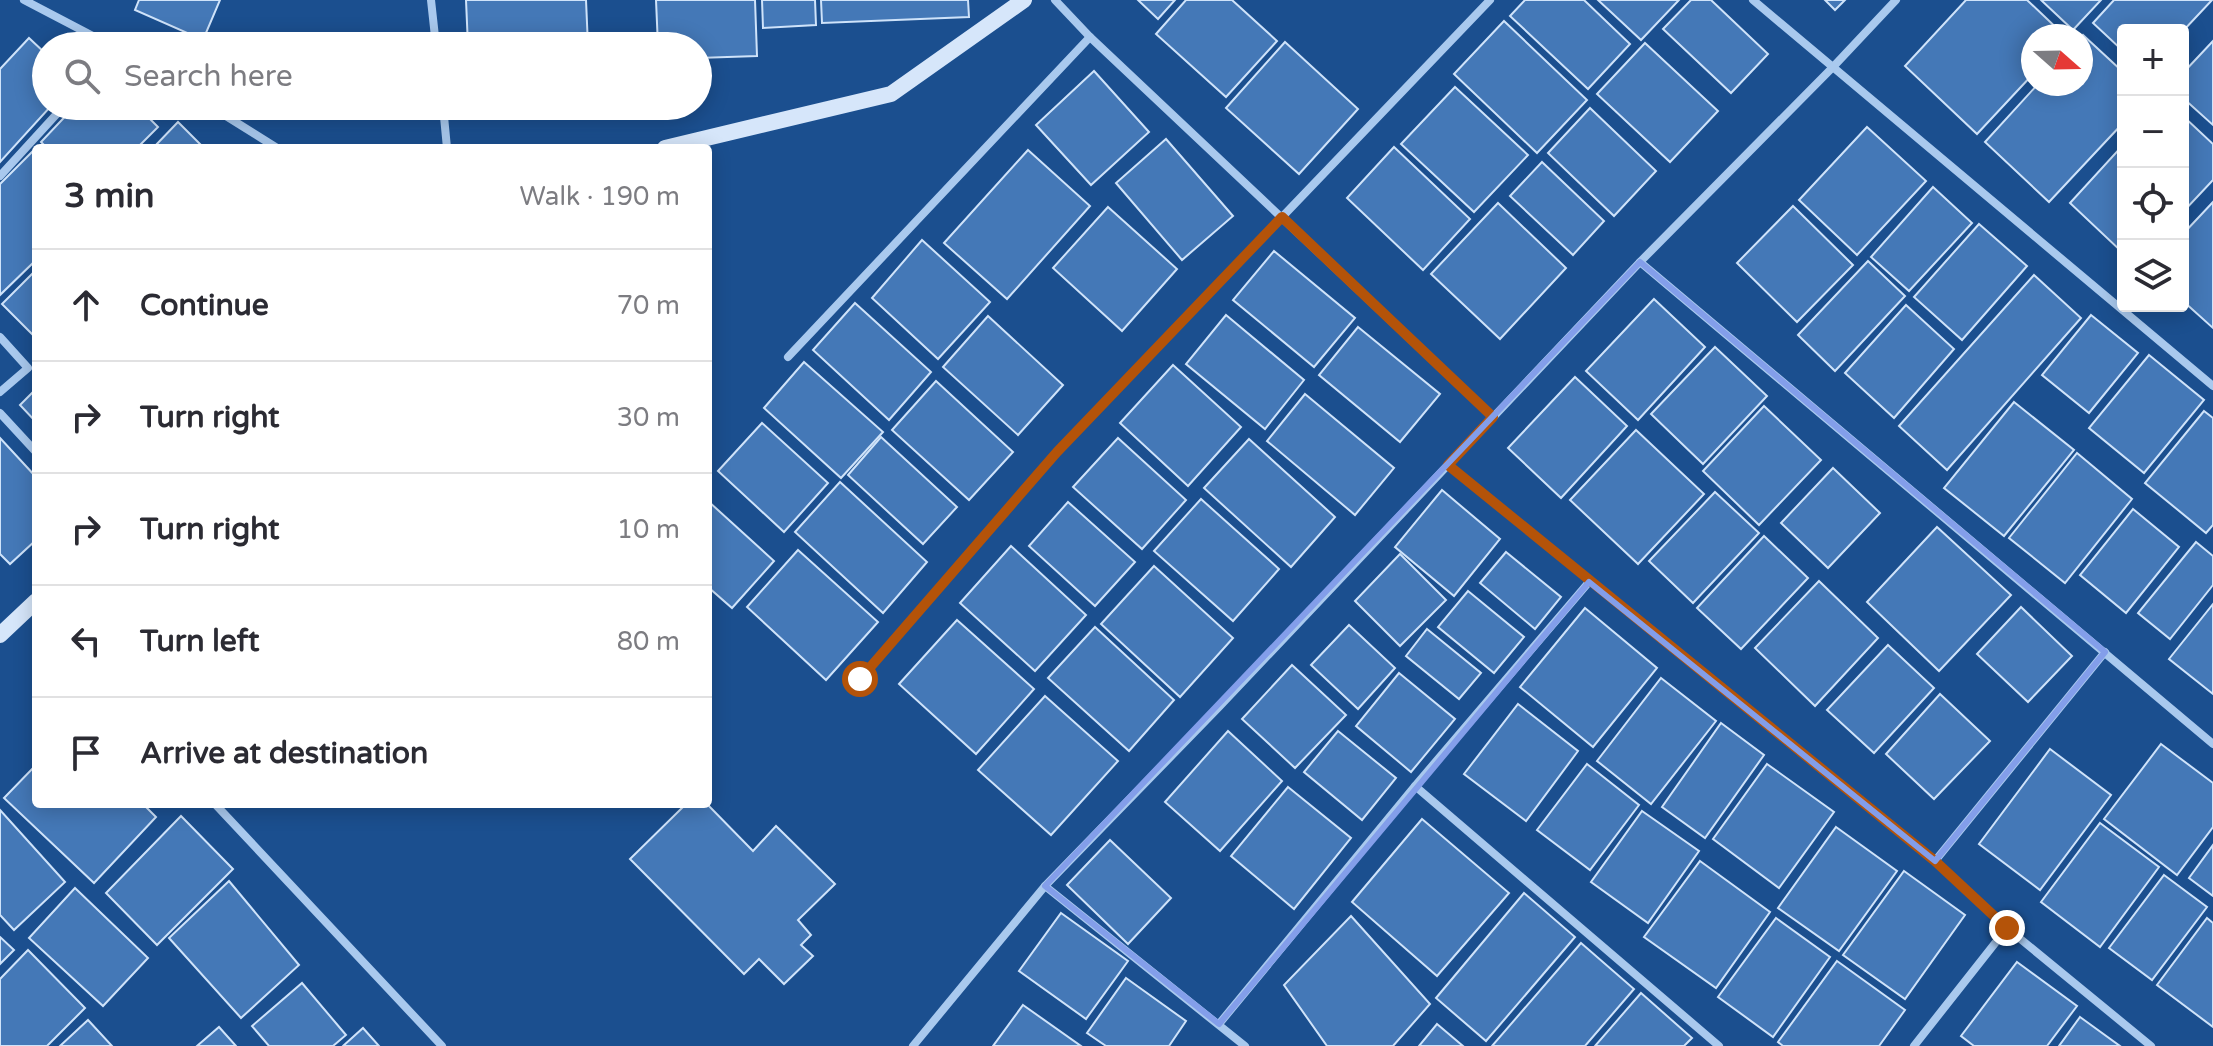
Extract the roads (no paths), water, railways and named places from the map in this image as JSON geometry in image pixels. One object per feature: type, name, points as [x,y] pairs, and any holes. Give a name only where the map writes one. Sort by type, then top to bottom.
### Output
[{"type":"street","points":[[24,0],[85,32]]},
{"type":"street","points":[[431,0],[434,32]]},
{"type":"street","points":[[682,144],[891,94],[1024,0]]},
{"type":"street","points":[[1055,0],[1090,37],[1493,417]]},
{"type":"street","points":[[860,679],[1057,452],[1490,0]]},
{"type":"street","points":[[1753,0],[2213,386]]},
{"type":"street","points":[[913,1046],[1045,886],[1219,707],[1640,262],[1896,0]]},
{"type":"street","points":[[788,357],[1090,37]]},
{"type":"street","points":[[0,176],[51,120]]},
{"type":"street","points":[[232,120],[271,144]]},
{"type":"street","points":[[444,120],[447,144]]},
{"type":"street","points":[[1640,262],[2213,744]]},
{"type":"street","points":[[0,337],[28,368],[0,392]]},
{"type":"street","points":[[0,413],[32,448]]},
{"type":"street","points":[[1448,465],[1935,861],[2007,928],[2151,1046]]},
{"type":"street","points":[[1219,1024],[1415,786],[1589,582]]},
{"type":"street","points":[[0,635],[32,609]]},
{"type":"street","points":[[1935,861],[2105,652]]},
{"type":"street","points":[[1415,786],[1719,1046]]},
{"type":"street","points":[[219,808],[442,1046]]},
{"type":"street","points":[[1045,886],[1245,1046]]},
{"type":"street","points":[[1914,1046],[2007,928]]}]
